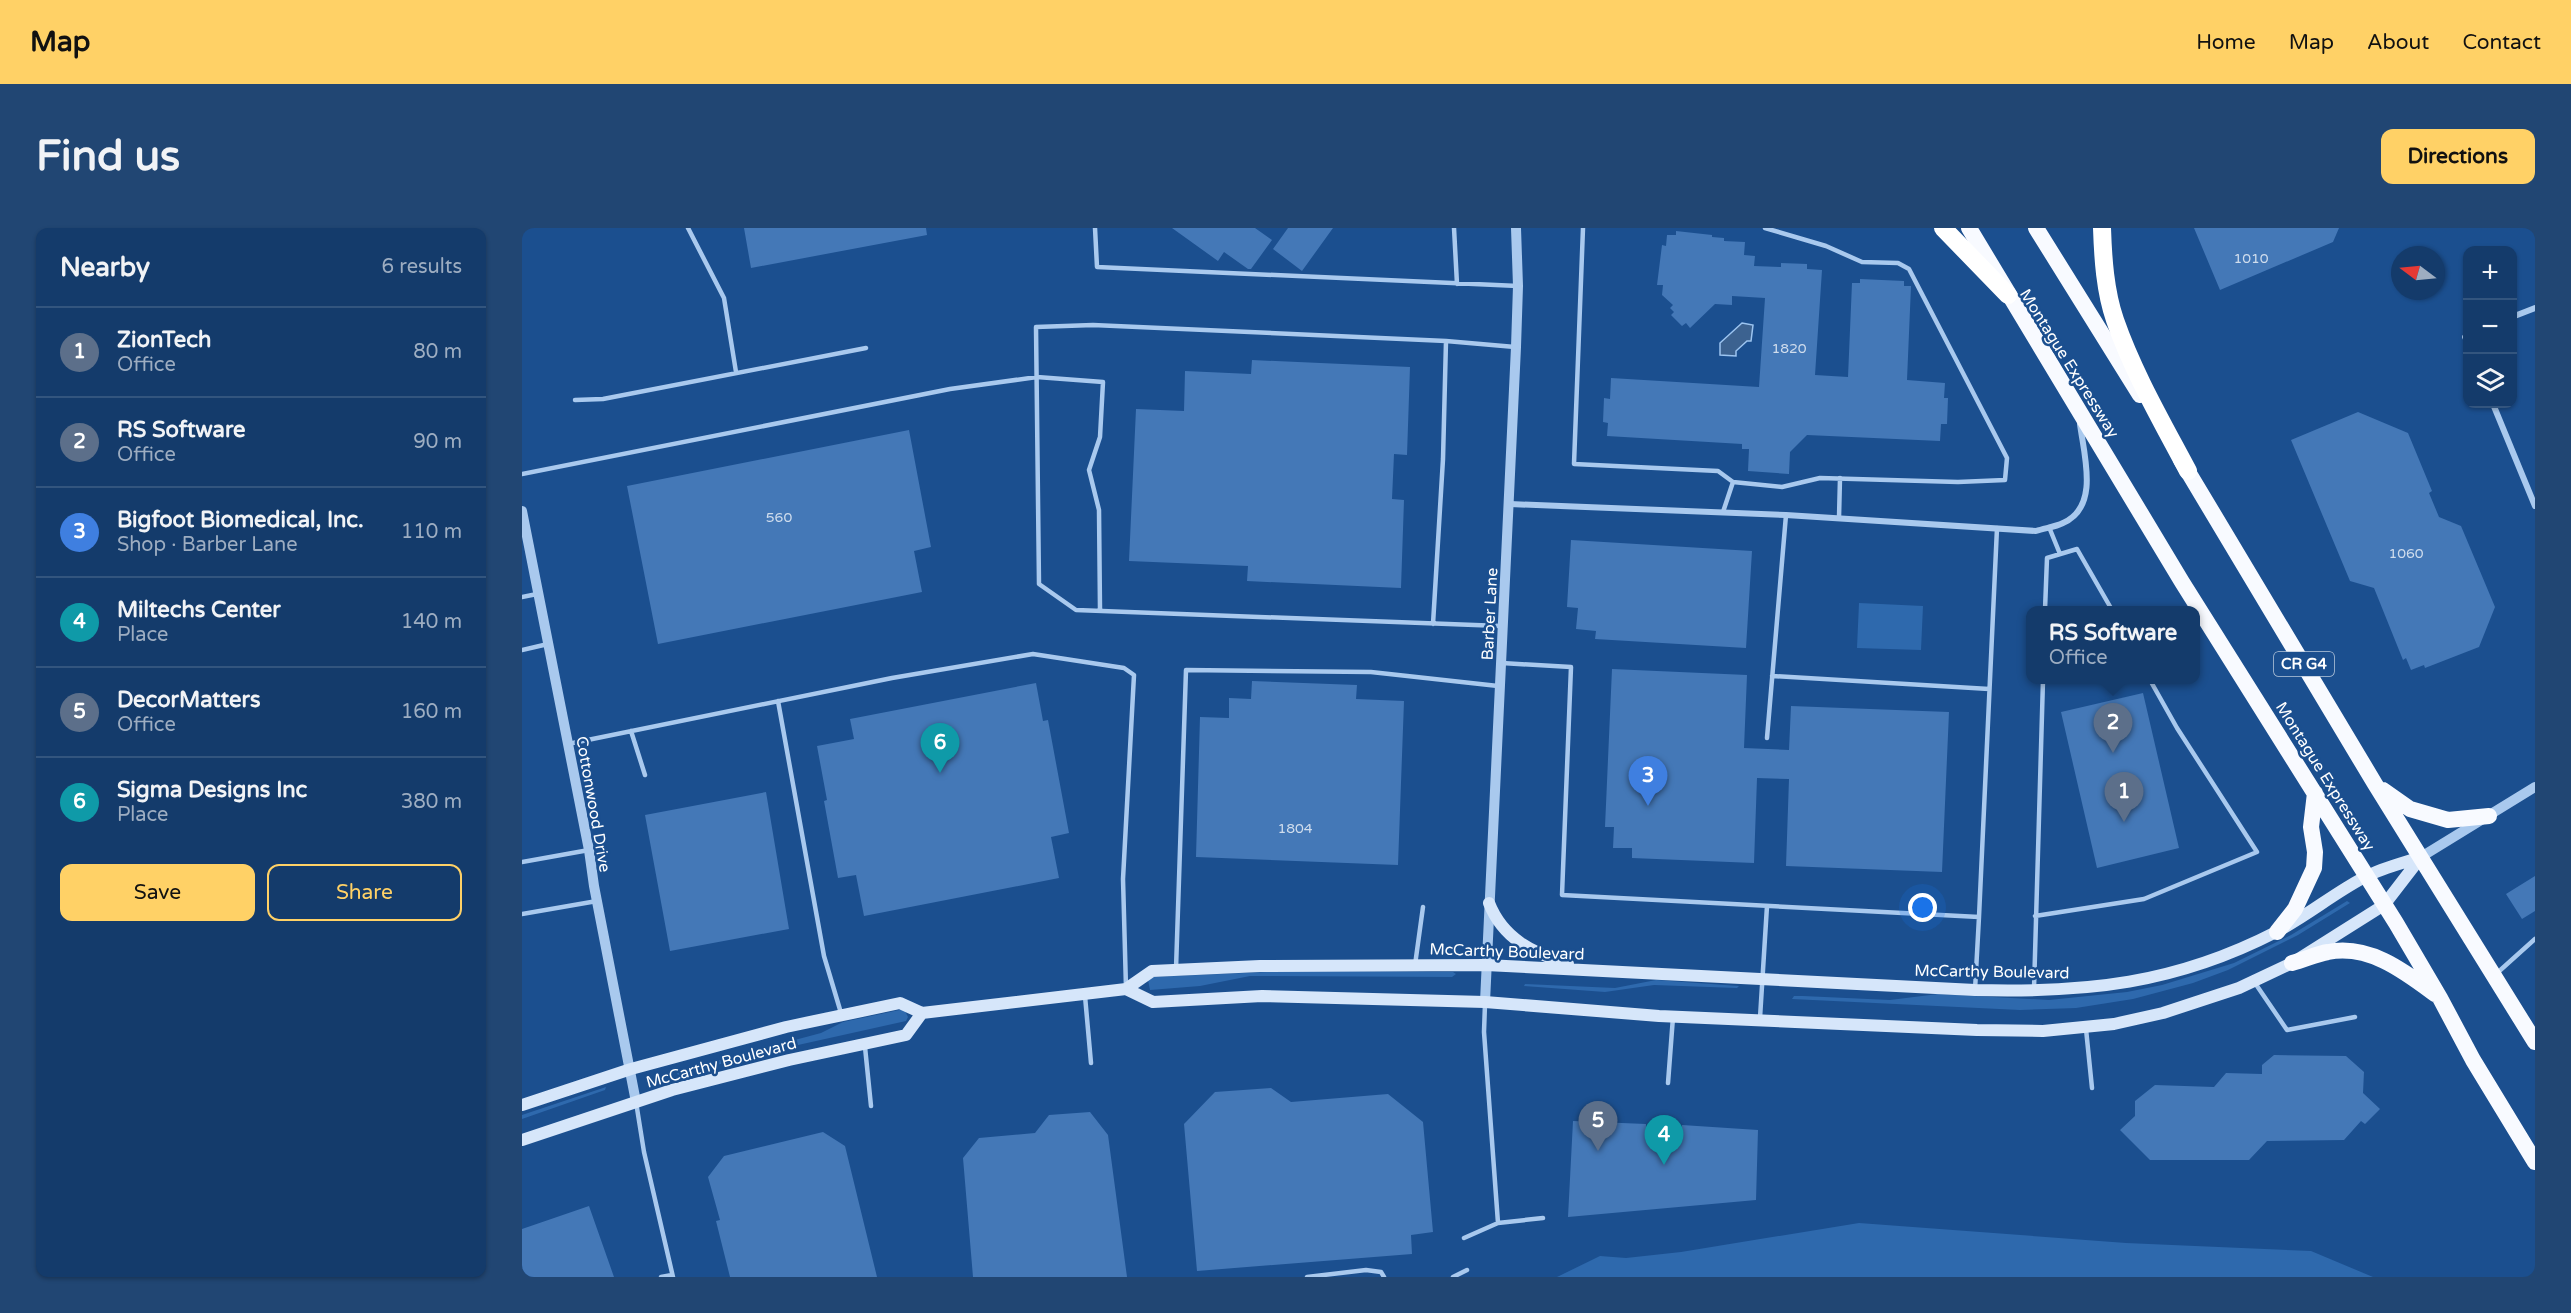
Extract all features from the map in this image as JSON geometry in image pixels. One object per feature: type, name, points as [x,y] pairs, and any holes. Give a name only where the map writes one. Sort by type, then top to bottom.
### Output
[{"type":"highway","points":[[1943,228],[2007,295]]},
{"type":"highway","name":"Montague Expressway","points":[[1969,228],[2007,295],[2197,606]]},
{"type":"highway","name":"CR G4","points":[[2036,228],[2188,471],[2376,784],[2535,1042]]},
{"type":"highway","points":[[2102,228],[2104,263],[2115,318],[2135,368],[2188,471]]},
{"type":"highway","name":"Montague Expressway","points":[[2200,611],[2384,905],[2535,1162]]},
{"type":"highway","points":[[2376,784],[2410,809],[2448,820],[2488,816]]},
{"type":"highway","points":[[2277,932],[2295,909],[2314,868],[2315,852],[2311,826],[2315,793]]},
{"type":"highway","points":[[2292,963],[2330,951],[2368,953],[2401,969],[2440,998]]},
{"type":"main road","points":[[1126,989],[1153,1002],[1262,996],[1485,1002],[1673,1017],[1977,1030],[2043,1030],[2114,1024],[2163,1013],[2239,988],[2292,963],[2384,905],[2421,857]]},
{"type":"main road","name":"McCarthy Boulevard","points":[[522,1106],[630,1069],[786,1027],[900,1003],[922,1013],[1126,989],[1152,970],[1290,965],[1486,965],[2034,992],[2108,986],[2155,978],[2225,956],[2277,932],[2366,876],[2421,857]]},
{"type":"main road","points":[[1489,903],[1495,919],[1513,939],[1543,956],[1584,969]]},
{"type":"main road","name":"McCarthy Boulevard","points":[[522,1140],[672,1090],[779,1062],[906,1035],[922,1013]]},
{"type":"street","name":"Barber Lane","points":[[1485,1002],[1516,347],[1518,286],[1516,228]]},
{"type":"street","points":[[2517,315],[2535,308]]},
{"type":"street","points":[[1509,504],[1786,515],[2036,531],[2065,523],[2082,508],[2087,484],[2078,408]]},
{"type":"street","points":[[2495,408],[2535,506]]},
{"type":"street","name":"Cottonwood Drive","points":[[522,511],[636,1102]]},
{"type":"street","points":[[2421,857],[2534,790]]},
{"type":"lane","points":[[688,228],[724,298],[736,372]]},
{"type":"lane","points":[[1095,228],[1097,267],[1518,286]]},
{"type":"lane","points":[[1454,228],[1457,284]]},
{"type":"lane","points":[[1583,228],[1574,464],[1718,471],[1733,482],[1782,487],[1820,478],[1958,482],[2005,480],[2007,458],[1909,269],[1898,263],[1862,262],[1826,246],[1765,228]]},
{"type":"lane","points":[[1504,626],[1076,610],[1039,584],[1036,327],[1093,325],[1446,341],[1516,347]]},
{"type":"lane","points":[[1433,624],[1443,459],[1446,341]]},
{"type":"lane","points":[[575,400],[603,399],[866,348]]},
{"type":"lane","points":[[522,474],[951,389],[1037,377],[1103,382],[1100,437],[1089,470],[1099,510],[1100,610]]},
{"type":"lane","points":[[1839,518],[1840,478]]},
{"type":"lane","points":[[1723,512],[1733,482]]},
{"type":"lane","points":[[1767,738],[1786,515]]},
{"type":"lane","points":[[2049,527],[2060,554]]},
{"type":"lane","points":[[1975,990],[1997,528]]},
{"type":"lane","points":[[2045,606],[2047,558],[2077,549],[2110,606]]},
{"type":"lane","points":[[522,597],[538,594]]},
{"type":"lane","points":[[522,650],[548,644]]},
{"type":"lane","points":[[568,744],[892,678],[1033,654],[1124,668],[1134,675],[1123,879],[1126,989]]},
{"type":"lane","points":[[1502,663],[1571,667],[1562,896],[1979,917]]},
{"type":"lane","points":[[1176,969],[1186,670],[1371,672],[1501,687]]},
{"type":"lane","points":[[1772,676],[1989,689]]},
{"type":"lane","points":[[2034,992],[2043,684]]},
{"type":"lane","points":[[2035,916],[2144,899],[2257,852],[2177,728],[2152,684]]},
{"type":"lane","points":[[778,701],[825,956],[842,1015]]},
{"type":"lane","points":[[631,731],[645,775]]},
{"type":"lane","points":[[522,862],[589,850]]},
{"type":"lane","points":[[522,914],[597,901]]},
{"type":"lane","points":[[1760,1021],[1767,906]]},
{"type":"lane","points":[[1415,965],[1423,907]]},
{"type":"lane","points":[[2494,975],[2535,939]]},
{"type":"lane","points":[[2254,981],[2287,1030],[2355,1017]]},
{"type":"lane","points":[[1085,993],[1091,1063]]},
{"type":"lane","points":[[1485,1002],[1484,1032],[1498,1223]]},
{"type":"lane","points":[[1668,1083],[1673,1017]]},
{"type":"lane","points":[[2086,1026],[2092,1088]]},
{"type":"lane","points":[[864,1044],[871,1107]]},
{"type":"lane","points":[[636,1102],[644,1152],[673,1276],[661,1277]]},
{"type":"lane","points":[[1464,1238],[1498,1223],[1543,1218]]},
{"type":"lane","points":[[1307,1277],[1366,1270],[1381,1272],[1384,1277]]},
{"type":"lane","points":[[1453,1277],[1467,1270]]},
{"type":"shaded area","points":[[1742,323],[1753,325],[1751,341],[1747,341],[1736,351],[1736,356],[1720,355],[1720,343]]},
{"type":"shaded area","points":[[1859,603],[1923,606],[1921,650],[1857,648]]},
{"type":"shaded area","points":[[2347,901],[2350,903],[2298,935],[2228,970],[2193,983],[2133,999],[2076,1008],[2020,1010],[1792,999],[1794,996],[1803,996],[1890,1000],[1938,994],[2049,1000],[2127,992],[2162,985],[2234,963],[2291,935]]},
{"type":"shaded area","points":[[1287,971],[1453,972],[1456,974],[1452,977],[1250,976],[1200,986],[1150,990],[1148,980],[1151,977]]},
{"type":"shaded area","points":[[1656,980],[1739,986],[1737,988],[1654,985],[1605,992],[1524,986],[1525,984],[1615,988]]},
{"type":"shaded area","points":[[904,1009],[908,1017],[906,1021],[677,1074],[679,1071],[821,1033],[843,1022]]},
{"type":"shaded area","points":[[606,1087],[605,1090],[522,1119],[522,1115]]},
{"type":"shaded area","points":[[1859,1223],[2126,1243],[2311,1251],[2373,1277],[1557,1277],[1600,1256],[1626,1258],[1681,1252]]},
{"type":"building","points":[[744,228],[926,228],[927,235],[751,268]]},
{"type":"building","points":[[1172,228],[1255,228],[1272,240],[1251,269],[1248,269],[1224,252],[1218,261]]},
{"type":"building","points":[[1288,228],[1333,228],[1302,271],[1273,249]]},
{"type":"building","points":[[2194,228],[2339,228],[2333,242],[2220,290]]},
{"type":"building","points":[[1676,231],[1712,235],[1712,237],[1724,238],[1724,241],[1745,242],[1744,255],[1755,256],[1754,266],[1781,267],[1781,263],[1807,264],[1807,269],[1822,270],[1815,375],[1848,377],[1852,283],[1860,283],[1860,279],[1904,281],[1904,286],[1911,286],[1907,380],[1945,383],[1944,398],[1948,398],[1947,424],[1941,424],[1940,441],[1807,435],[1790,452],[1789,474],[1748,471],[1749,449],[1742,449],[1742,444],[1607,436],[1608,423],[1603,422],[1604,398],[1610,399],[1611,378],[1759,387],[1765,298],[1732,296],[1732,305],[1715,304],[1690,328],[1686,323],[1682,326],[1671,315],[1674,312],[1670,308],[1673,305],[1662,295],[1663,285],[1657,285],[1662,245],[1666,246],[1667,235],[1676,235]]},
{"type":"building","points":[[1252,360],[1410,367],[1407,455],[1394,454],[1392,499],[1404,500],[1401,588],[1247,581],[1248,566],[1129,561],[1136,409],[1184,411],[1185,371],[1251,374]]},
{"type":"building","points":[[2358,412],[2408,433],[2432,491],[2429,493],[2439,517],[2461,526],[2495,607],[2479,647],[2425,668],[2424,665],[2411,670],[2406,658],[2403,660],[2374,588],[2350,581],[2291,440]]},
{"type":"building","points":[[909,430],[931,547],[914,551],[922,592],[658,644],[627,486]]},
{"type":"building","points":[[1571,540],[1752,551],[1746,648],[1595,639],[1596,631],[1576,629],[1578,608],[1567,607]]},
{"type":"building","points":[[1612,669],[1747,675],[1744,748],[1789,750],[1791,706],[1949,712],[1942,872],[1786,866],[1789,779],[1757,778],[1754,863],[1632,858],[1632,848],[1613,848],[1614,827],[1605,827]]},
{"type":"building","points":[[1252,681],[1357,685],[1356,699],[1404,701],[1398,865],[1196,857],[1200,717],[1229,718],[1229,698],[1251,699]]},
{"type":"building","points":[[1036,683],[1043,721],[1048,720],[1069,833],[1051,837],[1059,878],[864,916],[856,875],[838,878],[817,746],[854,739],[850,719]]},
{"type":"building","points":[[2143,693],[2179,848],[2097,868],[2061,712]]},
{"type":"building","points":[[766,792],[789,929],[670,951],[645,815]]},
{"type":"building","points":[[2535,876],[2535,911],[2522,919],[2506,894]]},
{"type":"building","points":[[2274,1055],[2346,1056],[2364,1072],[2363,1093],[2380,1109],[2365,1124],[2361,1121],[2344,1140],[2267,1141],[2249,1160],[2150,1160],[2120,1130],[2135,1116],[2135,1101],[2155,1085],[2214,1087],[2226,1073],[2262,1074],[2262,1065]]},
{"type":"building","points":[[1271,1088],[1291,1102],[1388,1094],[1423,1122],[1433,1232],[1411,1235],[1412,1254],[1197,1271],[1184,1124],[1215,1092]]},
{"type":"building","points":[[1090,1112],[1108,1135],[1127,1277],[973,1277],[963,1158],[979,1138],[1035,1133],[1049,1115]]},
{"type":"building","points":[[1573,1121],[1646,1124],[1646,1128],[1682,1130],[1682,1125],[1758,1130],[1756,1200],[1568,1217]]},
{"type":"building","points":[[823,1132],[845,1146],[877,1277],[730,1277],[716,1221],[720,1220],[708,1177],[724,1156]]},
{"type":"building","points":[[589,1206],[614,1277],[522,1277],[522,1229]]},
{"type":"place","name":"RS Software","points":[[2113,753]]},
{"type":"place","name":"Sigma Designs Inc","points":[[940,773]]},
{"type":"place","name":"Bigfoot Biomedical, Inc.","points":[[1648,806]]},
{"type":"place","name":"ZionTech","points":[[2124,822]]},
{"type":"place","name":"DecorMatters","points":[[1598,1151]]},
{"type":"place","name":"Miltechs Center","points":[[1664,1165]]}]
